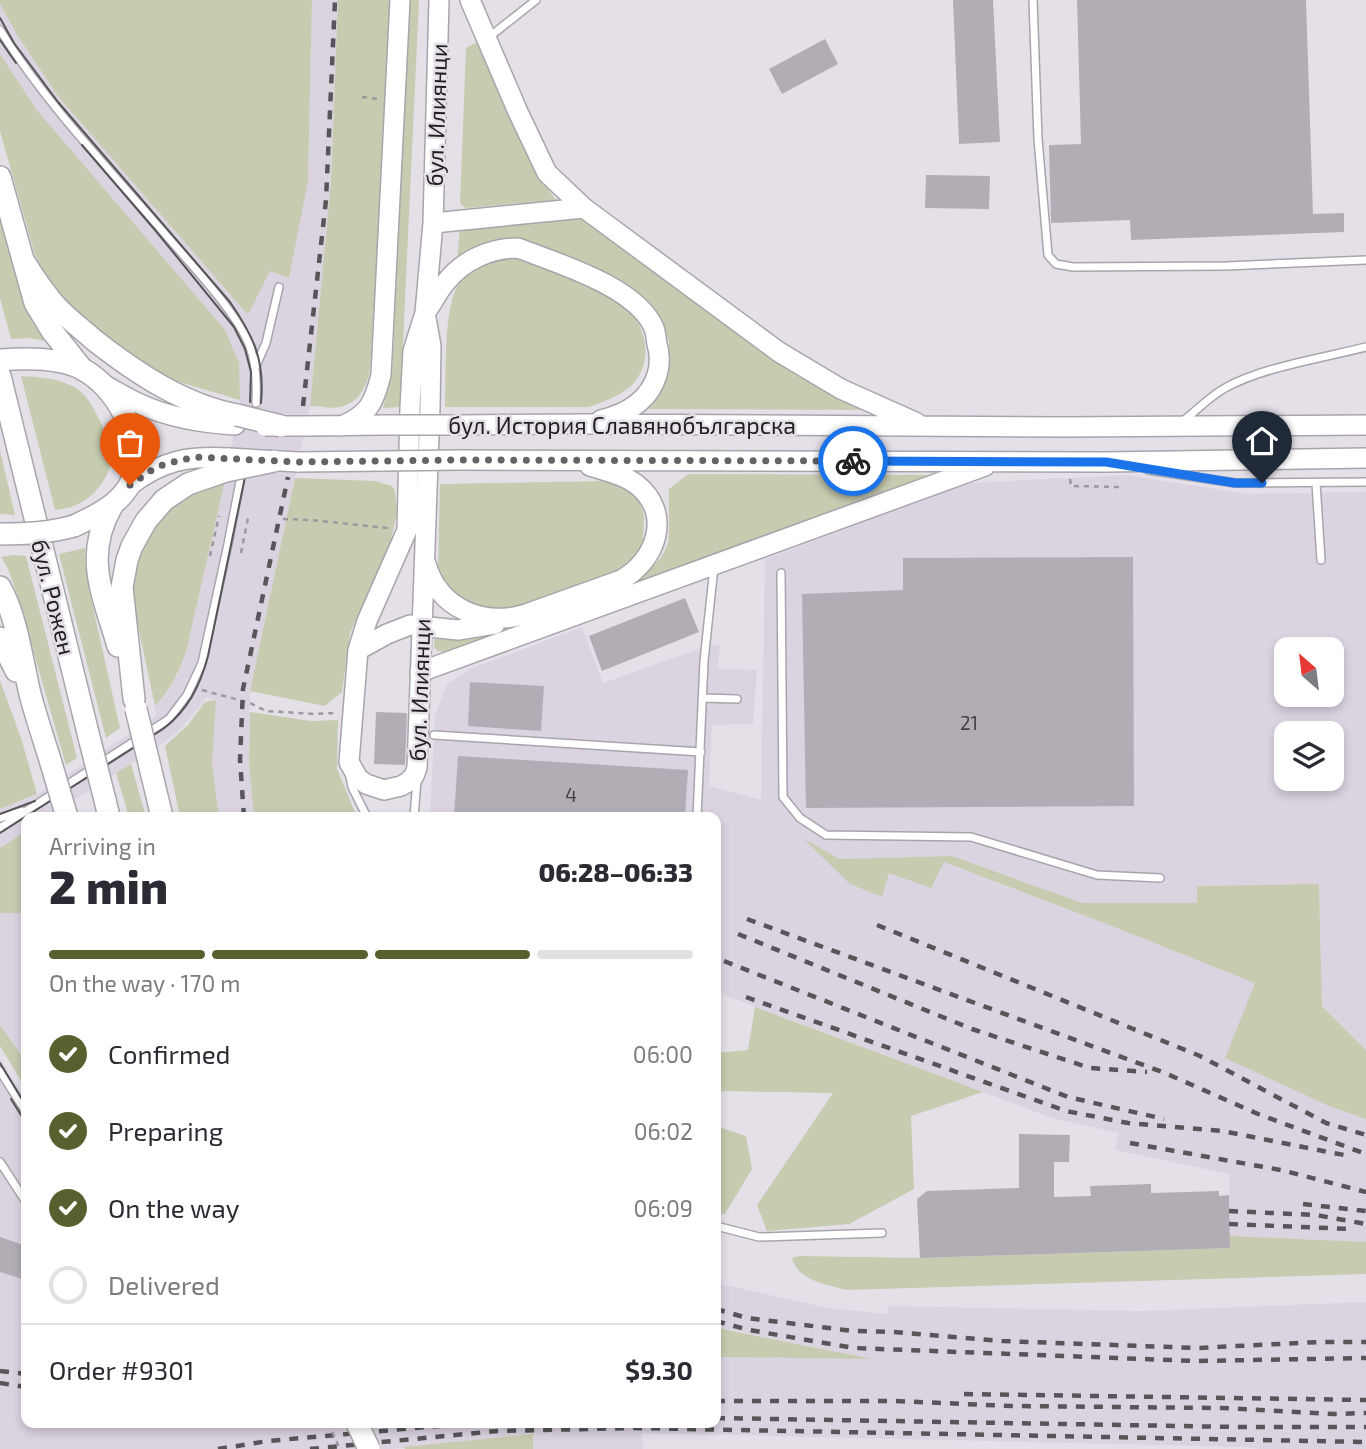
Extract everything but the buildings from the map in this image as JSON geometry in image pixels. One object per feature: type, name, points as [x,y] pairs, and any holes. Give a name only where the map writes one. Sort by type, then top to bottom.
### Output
[{"type":"main road","points":[[342,426],[355,421],[369,410],[381,375],[400,0]]},
{"type":"main road","name":"бул. Илиянци","points":[[425,313],[431,346],[429,478],[417,768],[408,782],[384,790],[358,778],[349,762],[358,650],[367,621],[407,530],[413,351],[425,313],[433,223],[439,0]]},
{"type":"main road","points":[[470,0],[547,173],[584,208],[779,352],[841,389],[925,427]]},
{"type":"main road","points":[[0,177],[36,303],[43,317],[61,344],[116,402],[127,421],[135,457],[130,485]]},
{"type":"main road","points":[[433,223],[584,208]]},
{"type":"main road","points":[[425,313],[446,281],[462,265],[504,248],[518,248],[614,287],[637,304],[654,327],[659,354],[657,374],[645,398],[633,408],[607,419],[584,424]]},
{"type":"main road","points":[[26,263],[37,283],[58,309],[120,360],[176,394],[226,413],[236,420]]},
{"type":"main road","points":[[0,359],[30,358],[64,363],[141,405],[200,423],[236,420],[281,426]]},
{"type":"main road","name":"бул. Рожен","points":[[0,376],[107,809]]},
{"type":"main road","name":"бул. История Славянобългарска","points":[[281,426],[1366,425]]},
{"type":"main road","points":[[0,534],[32,534],[74,526],[97,516],[112,505],[130,485],[152,470],[178,460],[195,457],[232,469]]},
{"type":"main road","name":"бул. История Славянобългарска","points":[[274,461],[1106,462],[1366,458]]},
{"type":"main road","points":[[358,650],[410,625],[449,630],[492,625],[621,580],[638,569],[650,553],[656,535],[656,516],[648,497],[635,483],[620,475],[572,460]]},
{"type":"main road","points":[[135,704],[122,587],[132,546],[146,521],[164,500],[188,484],[232,469],[274,461]]},
{"type":"main road","points":[[421,672],[999,461]]},
{"type":"main road","name":"бул. Рожен","points":[[112,505],[99,538],[97,573],[135,704],[161,812]]},
{"type":"main road","points":[[425,557],[427,568],[439,589],[466,612],[502,620],[526,614]]},
{"type":"main road","name":"бул. Рожен","points":[[0,587],[5,595],[33,704],[66,812]]},
{"type":"main road","points":[[0,638],[33,704]]},
{"type":"main road","points":[[359,1428],[369,1449]]},
{"type":"lane","points":[[488,39],[536,0]]},
{"type":"lane","points":[[1034,0],[1038,139],[1048,255],[1056,264],[1073,267],[1226,266],[1366,260]]},
{"type":"lane","points":[[0,30],[50,101],[225,305],[249,345],[255,369],[256,403]]},
{"type":"lane","points":[[255,369],[266,343],[279,286]]},
{"type":"lane","points":[[1178,425],[1223,389],[1247,378],[1366,347]]},
{"type":"lane","points":[[1106,462],[1235,483],[1366,482]]},
{"type":"lane","points":[[26,812],[169,719],[187,695],[202,663],[228,544],[232,469]]},
{"type":"lane","points":[[1316,483],[1321,560]]},
{"type":"lane","points":[[697,812],[704,661],[714,565]]},
{"type":"lane","points":[[781,573],[783,797],[800,818],[826,835],[971,837],[1097,875],[1160,878]]},
{"type":"lane","points":[[703,698],[737,699]]},
{"type":"lane","points":[[434,735],[701,752]]},
{"type":"lane","points":[[349,762],[352,787],[364,812]]},
{"type":"lane","points":[[414,812],[417,768]]},
{"type":"lane","points":[[0,818],[36,806]]},
{"type":"lane","points":[[0,828],[21,815]]},
{"type":"lane","points":[[0,1071],[21,1104]]},
{"type":"lane","points":[[0,1162],[21,1194]]},
{"type":"lane","points":[[721,1227],[759,1237],[882,1233]]},
{"type":"path","points":[[362,97],[383,99]]},
{"type":"path","points":[[1070,477],[1071,486],[1120,487]]},
{"type":"path","points":[[210,556],[219,516]]},
{"type":"path","points":[[241,553],[248,518]]},
{"type":"path","points":[[283,519],[407,530]]},
{"type":"path","points":[[205,691],[250,703],[266,711],[353,713]]},
{"type":"path","points":[[330,1428],[340,1449]]},
{"type":"shaded area","points":[[312,0],[338,0],[331,181],[310,406],[250,691],[249,763],[254,812],[218,812],[212,763],[216,700],[207,697],[180,730],[166,741],[56,812],[21,812],[21,834],[0,848],[0,809],[33,797],[156,716],[155,706],[167,693],[178,674],[186,652],[225,481],[240,400],[0,54],[0,4],[58,96],[248,315],[270,271],[288,278],[308,181]]},
{"type":"shaded area","points":[[1126,475],[1246,494],[1366,492],[1366,1050],[1322,1006],[1319,884],[1197,886],[1197,903],[1082,903],[952,856],[839,859],[806,841],[881,896],[889,873],[943,862],[1256,983],[1329,1106],[1366,1119],[1366,1242],[1230,1236],[1229,1174],[1115,1150],[1118,1133],[1052,1118],[721,994],[721,812],[430,812],[435,716],[446,685],[470,669],[582,627],[603,683],[707,646],[720,645],[718,669],[757,670],[753,724],[712,725],[709,786],[761,800],[765,559],[969,483]]},
{"type":"shaded area","points":[[0,913],[21,913],[21,1055],[0,1025]]},
{"type":"shaded area","points":[[0,1058],[21,1093],[21,1428],[721,1428],[721,1357],[866,1358],[721,1328],[721,1284],[828,1308],[887,1314],[888,1306],[1142,1311],[1366,1302],[1366,1449],[1260,1449],[642,1433],[643,1449],[533,1449],[533,1434],[390,1449],[0,1449]]},
{"type":"green space","points":[[0,0],[312,0],[308,181],[289,278],[270,271],[248,315],[58,96],[16,33]]},
{"type":"green space","points":[[338,0],[394,0],[370,369],[367,382],[357,398],[346,405],[332,408],[310,406],[331,181]]},
{"type":"green space","points":[[410,0],[419,0],[400,407],[383,408],[392,374]]},
{"type":"green space","points":[[475,43],[483,46],[533,169],[556,200],[465,208],[460,203],[466,48]]},
{"type":"green space","points":[[0,54],[36,109],[225,330],[239,363],[240,400],[176,381],[141,363],[58,299],[35,255],[0,131]]},
{"type":"green space","points":[[0,206],[47,341],[11,339],[0,298]]},
{"type":"green space","points":[[567,214],[588,218],[608,230],[742,338],[794,374],[835,397],[872,410],[642,409],[665,381],[669,366],[669,341],[654,308],[621,281],[507,240],[490,241],[472,248],[457,260],[460,227]]},
{"type":"green space","points":[[526,258],[601,289],[631,312],[643,335],[645,348],[640,374],[632,385],[606,401],[589,407],[445,407],[446,343],[454,294],[462,279],[474,268],[487,262]]},
{"type":"green space","points":[[21,376],[52,379],[75,388],[90,403],[105,432],[111,454],[108,473],[94,492],[74,506],[55,510]]},
{"type":"green space","points":[[0,450],[15,515],[0,514]]},
{"type":"green space","points":[[688,474],[938,475],[452,653],[437,651],[434,640],[441,636],[484,635],[632,583],[652,567],[664,552],[669,535],[669,489]]},
{"type":"green space","points":[[295,478],[375,481],[392,486],[395,491],[397,513],[390,544],[350,633],[342,692],[325,706],[250,691]]},
{"type":"green space","points":[[225,481],[186,652],[173,681],[155,706],[133,602],[132,576],[146,535],[161,516],[188,494]]},
{"type":"green space","points":[[607,481],[638,498],[644,515],[643,545],[630,563],[608,578],[494,616],[452,594],[438,568],[440,484]]},
{"type":"green space","points":[[85,548],[92,603],[120,728],[106,738],[59,554]]},
{"type":"green space","points":[[26,556],[77,758],[66,765],[17,594],[1,557]]},
{"type":"green space","points":[[0,680],[37,794],[0,809]]},
{"type":"green space","points":[[216,700],[212,763],[218,812],[179,812],[165,746],[188,725],[205,702]]},
{"type":"green space","points":[[250,712],[311,721],[338,720],[337,769],[355,812],[254,812],[249,763]]},
{"type":"green space","points":[[131,764],[145,812],[128,812],[116,773]]},
{"type":"green space","points":[[21,834],[21,913],[0,913],[0,848]]},
{"type":"green space","points":[[803,838],[839,859],[952,856],[1082,903],[1197,903],[1197,886],[1319,884],[1322,1006],[1366,1050],[1366,1119],[1329,1106],[1225,1058],[1255,983],[944,862],[931,888],[889,873],[882,897],[850,884]]},
{"type":"green space","points":[[755,1007],[983,1092],[911,1116],[914,1189],[849,1224],[767,1231],[757,1205],[833,1093],[721,1091],[721,1053],[748,1050]]},
{"type":"green space","points":[[0,1025],[21,1055],[21,1081],[0,1046]]},
{"type":"green space","points":[[721,1128],[746,1136],[752,1169],[725,1214],[721,1214]]},
{"type":"green space","points":[[1230,1236],[1366,1242],[1366,1274],[846,1290],[806,1277],[795,1266],[792,1258],[920,1258],[1230,1248]]},
{"type":"green space","points":[[721,1328],[727,1330],[872,1359],[721,1357]]},
{"type":"green space","points":[[533,1434],[533,1449],[404,1447]]},
{"type":"tram line","points":[[0,18],[14,43],[58,102],[230,302],[246,326],[256,350],[261,374],[261,403]]},
{"type":"tram line","points":[[0,40],[16,63]]},
{"type":"tram line","points":[[82,145],[234,327],[245,349],[251,372],[250,402]]},
{"type":"tram line","points":[[33,812],[163,729],[186,705],[197,687],[208,656],[245,477]]},
{"type":"tram line","points":[[0,814],[35,801]]},
{"type":"tram line","points":[[0,833],[21,820]]},
{"type":"tram line","points":[[0,1063],[21,1098]]},
{"type":"tram line","points":[[11,1099],[21,1115]]},
{"type":"railway","points":[[303,406],[326,200],[335,0]]},
{"type":"railway","points":[[244,812],[240,760],[243,689],[288,477]]},
{"type":"railway","points":[[747,919],[1165,1073],[1258,1114],[1366,1154]]},
{"type":"railway","points":[[877,925],[1200,1056],[1326,1123],[1366,1135]]},
{"type":"railway","points":[[738,934],[972,1029],[1090,1068],[1147,1072]]},
{"type":"railway","points":[[724,961],[1068,1097],[1164,1119]]},
{"type":"railway","points":[[746,997],[1066,1111],[1128,1123],[1222,1131],[1349,1156]]},
{"type":"railway","points":[[1130,1143],[1281,1170],[1366,1192]]},
{"type":"railway","points":[[1303,1204],[1366,1211]]},
{"type":"railway","points":[[1229,1211],[1316,1215],[1366,1224]]},
{"type":"railway","points":[[1229,1224],[1349,1229]]},
{"type":"railway","points":[[721,1310],[747,1318],[853,1331],[1002,1341],[1197,1348],[1366,1342]]},
{"type":"railway","points":[[721,1322],[749,1330],[854,1348],[1196,1361],[1366,1358]]},
{"type":"railway","points":[[0,1371],[21,1373]]},
{"type":"railway","points":[[0,1383],[21,1386]]},
{"type":"railway","points":[[964,1394],[1366,1400]]},
{"type":"railway","points":[[721,1401],[895,1401],[1366,1413]]},
{"type":"railway","points":[[721,1418],[1366,1427]]},
{"type":"railway","points":[[218,1449],[268,1441],[415,1428]]},
{"type":"railway","points":[[310,1449],[497,1431],[633,1428],[1366,1442]]},
{"type":"way so far","points":[[130,485],[165,464],[195,457],[298,462],[853,461]]},
{"type":"route","points":[[853,461],[1106,462],[1235,483],[1262,483]]}]
